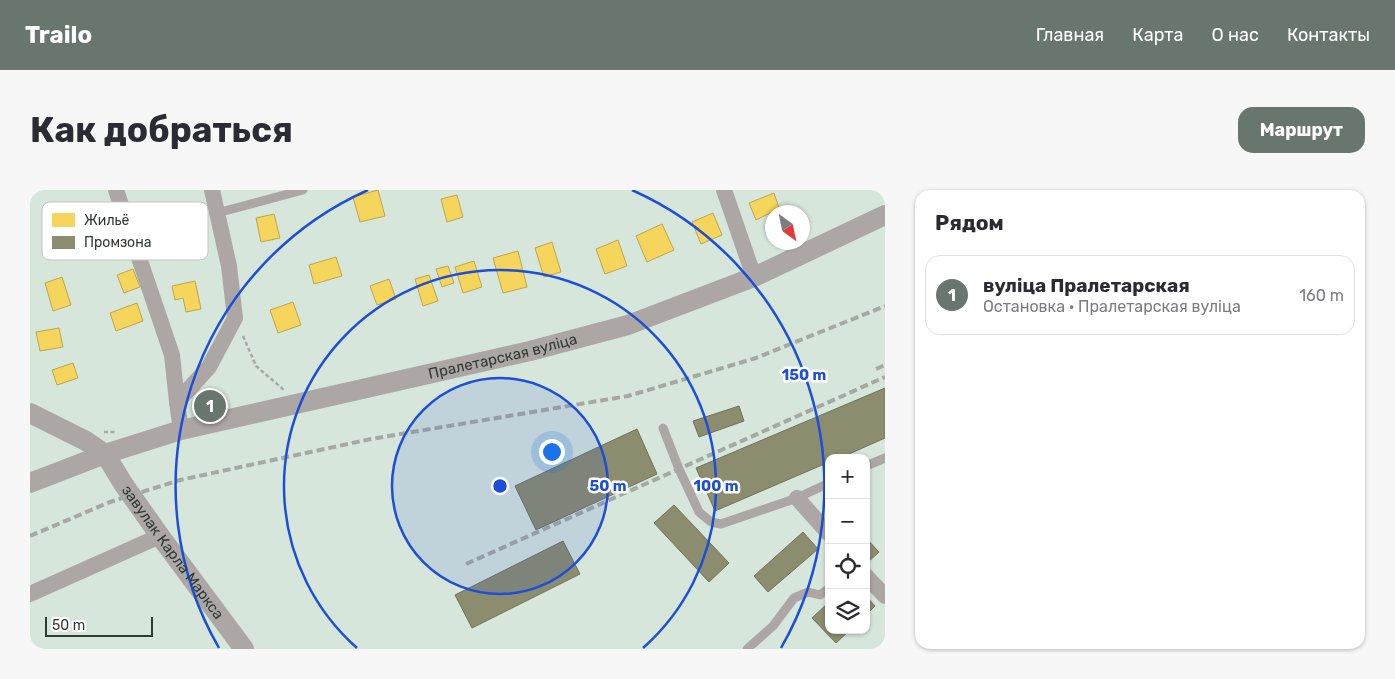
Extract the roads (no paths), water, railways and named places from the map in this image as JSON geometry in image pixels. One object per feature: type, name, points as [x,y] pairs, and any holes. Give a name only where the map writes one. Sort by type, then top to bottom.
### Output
[{"type":"street","points":[[116,190],[120,202]]},
{"type":"street","points":[[177,402],[209,367],[235,318],[230,266],[212,190]]},
{"type":"street","points":[[724,190],[754,277]]},
{"type":"street","name":"Пралетарская вуліца","points":[[30,483],[105,454],[181,430],[530,351],[628,325],[754,277],[885,215]]},
{"type":"street","points":[[140,260],[172,355],[181,430]]},
{"type":"street","points":[[30,413],[86,441],[105,454]]},
{"type":"street","name":"завулак Карла Маркса","points":[[105,454],[160,536],[244,649]]},
{"type":"street","points":[[797,498],[825,530]]},
{"type":"street","points":[[30,594],[160,536]]},
{"type":"street","points":[[870,580],[885,596]]},
{"type":"lane","points":[[216,212],[303,190]]},
{"type":"lane","points":[[663,428],[699,512],[711,522],[721,524],[797,498],[825,486]]},
{"type":"lane","points":[[870,464],[885,458]]},
{"type":"lane","points":[[747,649],[773,626],[794,598],[808,592],[820,595],[828,589]]},
{"type":"railway","points":[[30,536],[110,502],[180,480],[371,439],[628,396],[756,358],[885,306]]},
{"type":"railway","points":[[876,369],[885,365]]},
{"type":"railway","points":[[466,564],[885,377]]},
{"type":"place","name":"вуліца Пралетарская","points":[[210,406]]}]
